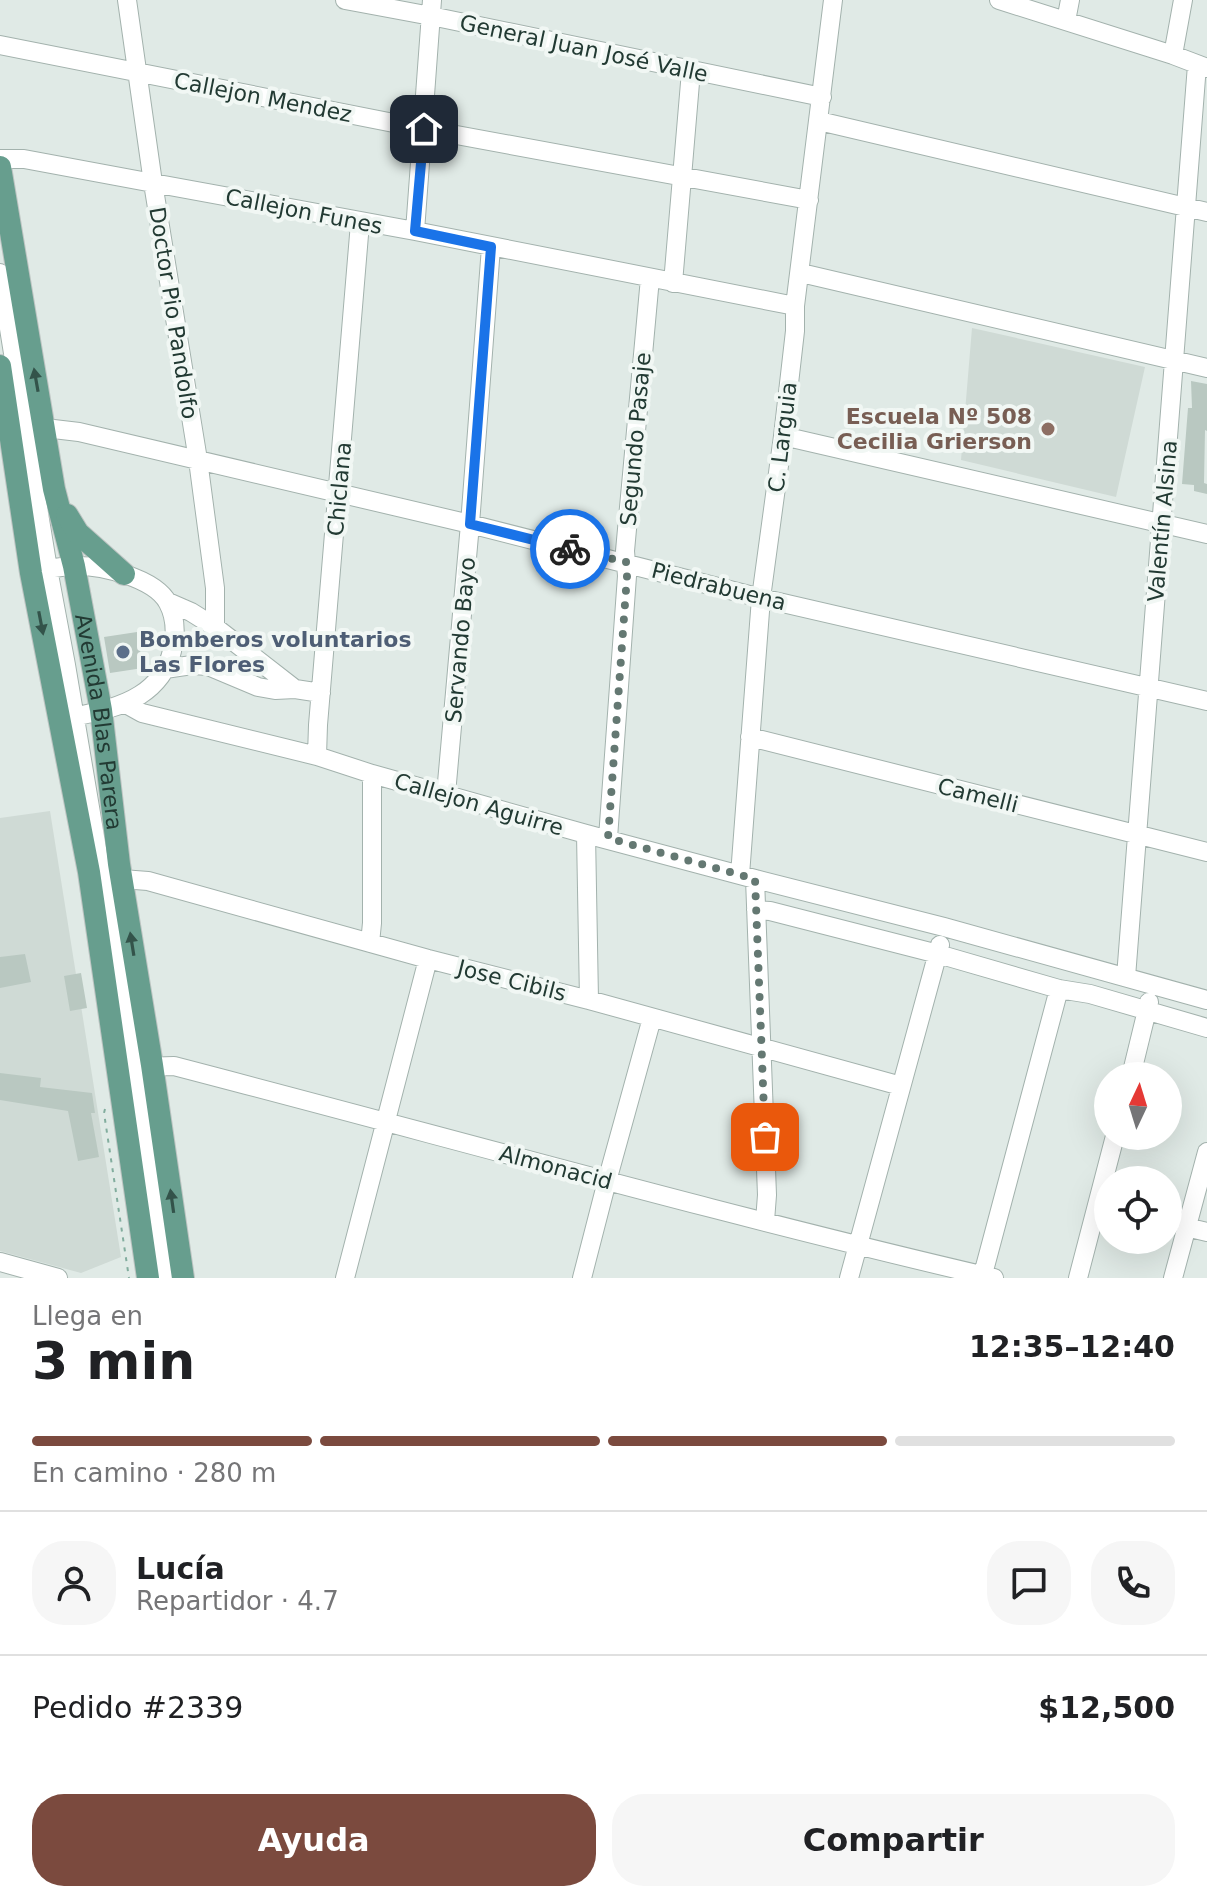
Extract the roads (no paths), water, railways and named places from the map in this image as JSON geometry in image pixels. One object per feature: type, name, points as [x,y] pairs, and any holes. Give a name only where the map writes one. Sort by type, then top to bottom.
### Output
[{"type":"main road","name":"Avenida Blas Parera","points":[[0,167],[54,489],[74,566],[101,710],[122,879],[148,1278]]},
{"type":"main road","name":"Avenida Blas Parera","points":[[0,366],[67,718],[85,848],[183,1278]]},
{"type":"main road","points":[[54,489],[78,533],[124,574]]},
{"type":"street","name":"Doctor Pio Pandolfo","points":[[127,0],[198,460],[215,588],[215,627]]},
{"type":"street","name":"General Juan José Valle","points":[[345,0],[432,8],[691,71],[822,97]]},
{"type":"street","name":"C. Larguia","points":[[765,1221],[767,1195],[756,910],[747,877],[750,737],[761,598],[783,436],[795,306],[833,0]]},
{"type":"street","points":[[999,0],[1202,66]]},
{"type":"street","points":[[1066,21],[1070,0]]},
{"type":"street","points":[[1173,55],[1183,0]]},
{"type":"street","points":[[415,231],[432,8]]},
{"type":"street","name":"Callejon Mendez","points":[[0,45],[424,129],[809,200]]},
{"type":"street","name":"Valentín Alsina","points":[[1126,977],[1187,207],[1202,66]]},
{"type":"street","points":[[673,283],[691,71]]},
{"type":"street","points":[[819,121],[1207,212]]},
{"type":"street","name":"Callejon Funes","points":[[0,159],[24,159],[415,231],[795,306]]},
{"type":"street","name":"Chiclana","points":[[317,756],[360,223]]},
{"type":"street","name":"Servando Bayo","points":[[446,794],[491,247]]},
{"type":"street","points":[[0,273],[40,571],[74,566],[98,567],[124,574],[160,593],[168,602],[174,618],[171,657],[165,669],[143,693],[124,703],[67,718]]},
{"type":"street","points":[[801,273],[1207,368]]},
{"type":"street","name":"Segundo Pasaje","points":[[608,838],[626,592],[625,551],[650,278]]},
{"type":"street","name":"Piedrabuena","points":[[45,428],[79,432],[470,524],[761,598],[1207,701]]},
{"type":"street","points":[[783,436],[1207,534]]},
{"type":"street","points":[[168,602],[215,627],[295,689]]},
{"type":"street","points":[[165,669],[208,666],[258,687],[321,693]]},
{"type":"street","name":"Callejon Aguirre","points":[[124,703],[142,713],[317,756],[586,834],[944,927],[1207,1000]]},
{"type":"street","name":"Camelli","points":[[750,737],[1207,852]]},
{"type":"street","points":[[370,943],[372,774]]},
{"type":"street","points":[[586,834],[589,1000]]},
{"type":"street","name":"Jose Cibils","points":[[122,879],[148,881],[901,1086]]},
{"type":"street","points":[[756,910],[938,954],[1207,1028]]},
{"type":"street","points":[[869,936],[876,910]]},
{"type":"street","points":[[849,1278],[944,927]]},
{"type":"street","points":[[345,1278],[428,959]]},
{"type":"street","points":[[1135,1062],[1148,1011],[1151,983]]},
{"type":"street","points":[[986,1277],[1059,989]]},
{"type":"street","points":[[582,1278],[652,1018]]},
{"type":"street","name":"Almonacid","points":[[135,1068],[174,1066],[607,1181],[986,1277]]},
{"type":"street","points":[[135,1068],[164,1278]]},
{"type":"street","points":[[1078,1278],[1111,1150]]},
{"type":"street","points":[[1173,1278],[1207,1152]]},
{"type":"street","points":[[1186,1227],[1207,1232]]},
{"type":"street","points":[[0,1262],[58,1278]]},
{"type":"place","name":"Escuela Nº 508 Cecilia Grierson","points":[[1048,429]]},
{"type":"place","name":"Bomberos voluntarios Las Flores","points":[[123,652]]}]
